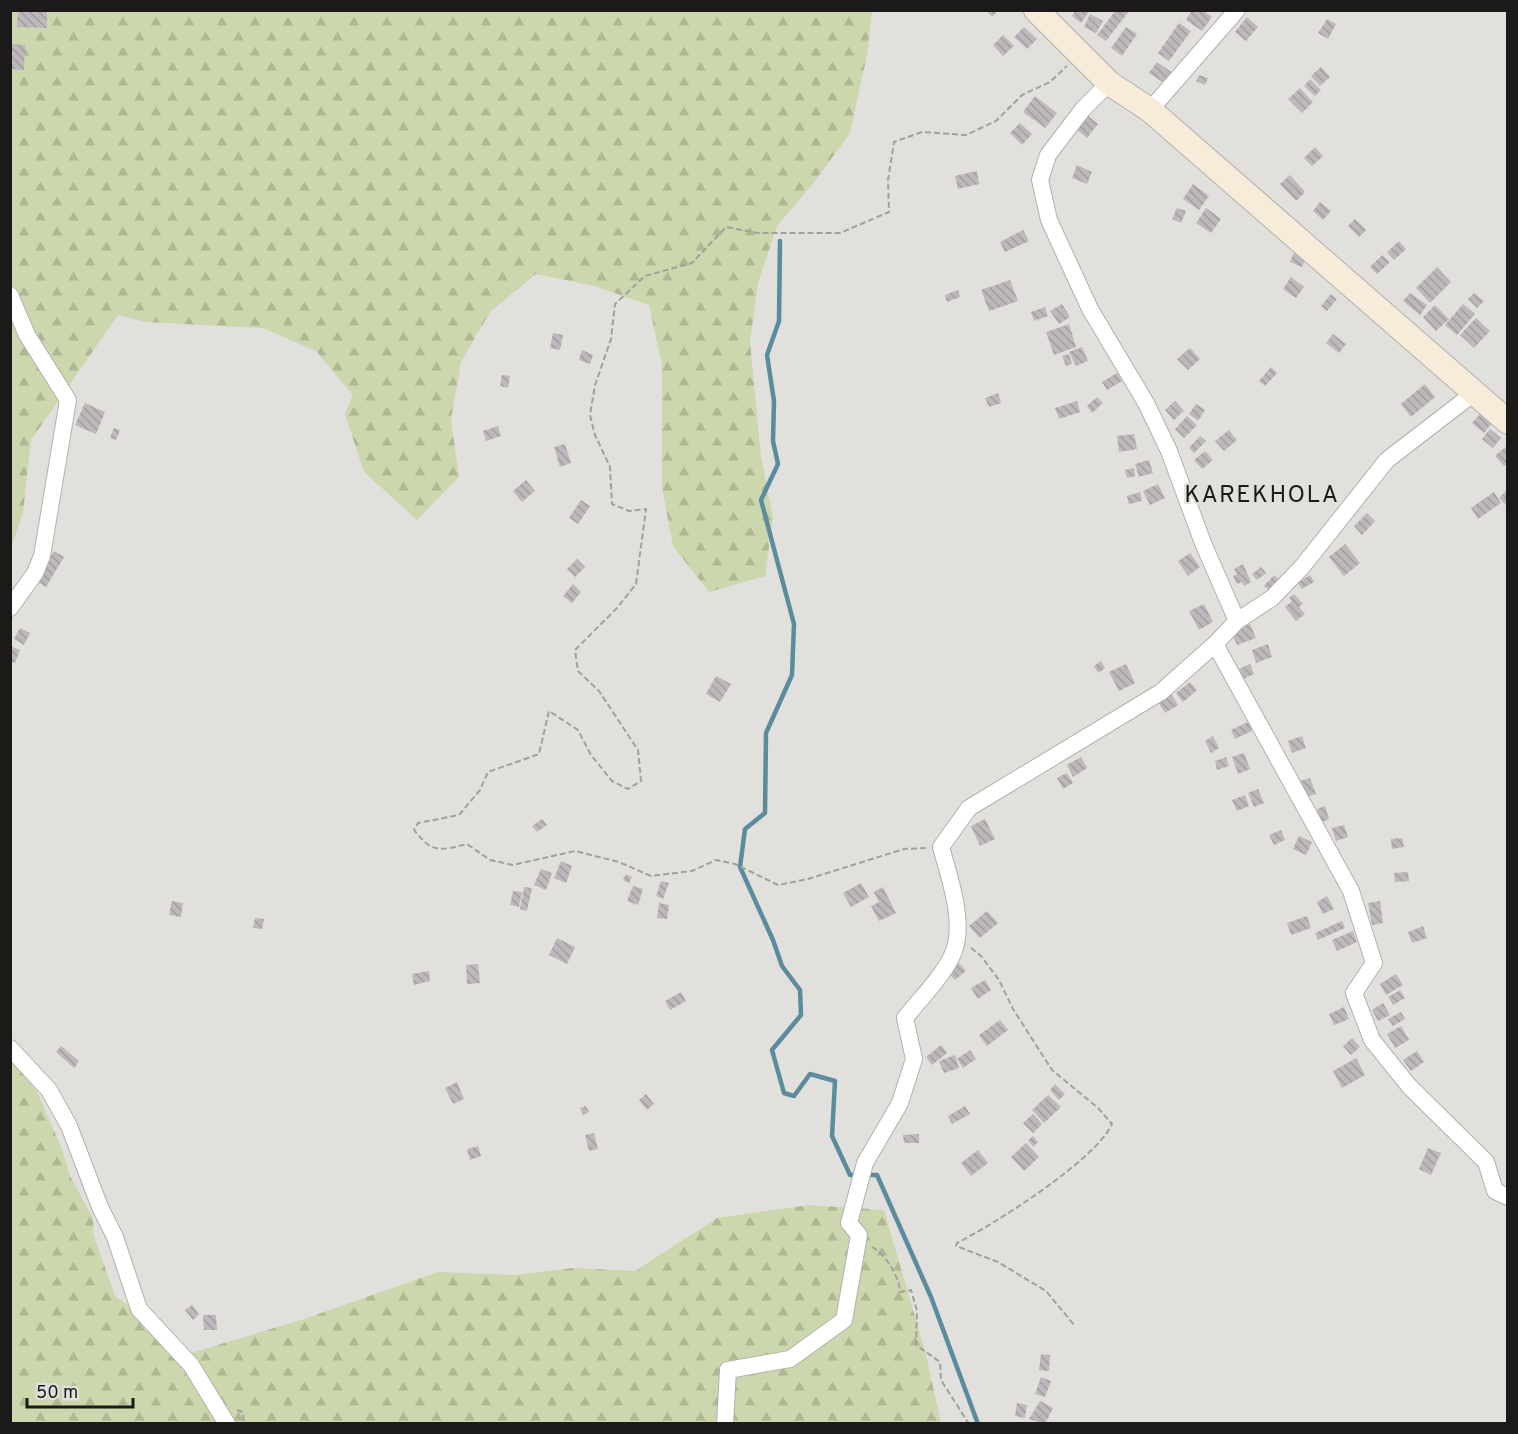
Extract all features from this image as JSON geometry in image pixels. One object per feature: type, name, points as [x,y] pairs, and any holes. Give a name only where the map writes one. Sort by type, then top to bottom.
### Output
[{"type":"street","points":[[1036,10],[1109,83],[1150,110],[1508,422]]},
{"type":"street","points":[[1150,110],[1237,10]]},
{"type":"street","points":[[1109,83],[1083,109],[1048,154],[1040,180],[1048,220],[1090,309],[1146,403],[1169,451],[1203,543],[1237,621]]},
{"type":"street","points":[[10,295],[27,335],[68,400],[42,556],[35,573],[10,608]]},
{"type":"street","points":[[725,1424],[728,1370],[790,1359],[844,1320],[859,1235],[849,1222],[859,1184],[865,1163],[900,1103],[914,1059],[905,1018],[937,977],[954,950],[957,904],[941,847],[969,808],[1161,692],[1237,621],[1272,598],[1302,567],[1387,460],[1474,393]]},
{"type":"street","points":[[1215,644],[1351,891],[1374,963],[1354,993],[1372,1040],[1409,1086],[1486,1162],[1495,1191],[1508,1197]]},
{"type":"street","points":[[10,1048],[49,1090],[69,1126],[100,1207],[115,1237],[139,1309],[191,1365],[228,1424]]},
{"type":"path","points":[[941,847],[904,849],[807,879],[778,885],[735,864],[716,860],[692,871],[651,876],[619,862],[575,851],[513,865],[490,860],[467,844],[442,850],[426,845],[414,830],[418,823],[459,815],[480,790],[488,772],[539,754],[549,711],[578,730],[591,755],[612,781],[628,789],[641,782],[638,750],[599,691],[578,672],[575,650],[617,608],[636,585],[646,509],[628,511],[612,504],[609,467],[595,435],[590,415],[595,385],[611,339],[615,303],[645,276],[692,263],[726,227],[758,233],[840,234],[889,213],[888,180],[894,142],[922,132],[966,135],[996,121],[1022,95],[1050,81],[1080,54]]},
{"type":"path","points":[[955,941],[973,950],[987,963],[1052,1070],[1112,1121],[1105,1137],[1058,1178],[1010,1212],[996,1218],[977,1235],[957,1243],[956,1246],[998,1262],[1046,1291],[1075,1326]]},
{"type":"path","points":[[859,1235],[884,1254],[899,1283],[900,1292],[911,1290],[917,1311],[916,1345],[940,1362],[941,1380],[969,1424]]},
{"type":"green space","points":[[11,11],[872,11],[867,55],[850,133],[815,181],[777,226],[758,283],[750,342],[761,456],[773,518],[765,576],[709,592],[673,546],[662,487],[662,365],[649,305],[594,286],[536,274],[490,312],[461,362],[451,419],[459,477],[417,520],[364,472],[345,414],[353,395],[316,351],[263,328],[145,322],[118,315],[31,440],[23,513],[11,547]]},
{"type":"green space","points":[[10,1049],[38,1094],[62,1149],[70,1176],[93,1218],[94,1236],[115,1296],[144,1316],[188,1354],[304,1319],[438,1272],[515,1275],[573,1268],[635,1271],[717,1218],[809,1205],[884,1210],[926,1355],[941,1423],[11,1423]]},
{"type":"building","points":[[18,10],[47,10],[47,28],[17,27]]},
{"type":"building","points":[[986,10],[998,10],[992,17]]},
{"type":"building","points":[[1076,10],[1090,10],[1081,23],[1072,16]]},
{"type":"building","points":[[1116,10],[1130,10],[1106,41],[1097,35]]},
{"type":"building","points":[[1192,10],[1203,10],[1212,17],[1202,31],[1186,20]]},
{"type":"building","points":[[1090,14],[1103,21],[1096,33],[1084,27]]},
{"type":"building","points":[[1247,17],[1258,27],[1246,41],[1235,32]]},
{"type":"building","points":[[1327,19],[1336,24],[1328,39],[1318,33]]},
{"type":"building","points":[[1179,23],[1191,31],[1169,61],[1158,53]]},
{"type":"building","points":[[1024,27],[1037,39],[1027,49],[1014,37]]},
{"type":"building","points":[[1126,27],[1137,34],[1122,56],[1111,48]]},
{"type":"building","points":[[1003,35],[1014,46],[1003,56],[993,45]]},
{"type":"building","points":[[10,44],[25,45],[24,70],[10,69]]},
{"type":"building","points":[[1157,62],[1171,72],[1164,83],[1149,73]]},
{"type":"building","points":[[1321,67],[1330,77],[1320,86],[1311,76]]},
{"type":"building","points":[[1199,75],[1208,78],[1205,85],[1196,81]]},
{"type":"building","points":[[1310,79],[1321,90],[1315,96],[1304,86]]},
{"type":"building","points":[[1300,88],[1313,102],[1302,113],[1288,99]]},
{"type":"building","points":[[1035,96],[1057,113],[1045,128],[1023,112]]},
{"type":"building","points":[[1087,115],[1098,124],[1087,138],[1076,129]]},
{"type":"building","points":[[1020,123],[1032,134],[1022,145],[1010,133]]},
{"type":"building","points":[[1315,147],[1323,156],[1312,166],[1304,158]]},
{"type":"building","points":[[1077,165],[1092,172],[1087,184],[1072,178]]},
{"type":"building","points":[[977,171],[979,184],[958,189],[955,176]]},
{"type":"building","points":[[1290,175],[1305,192],[1296,201],[1280,184]]},
{"type":"building","points":[[1193,184],[1209,196],[1199,210],[1183,199]]},
{"type":"building","points":[[1320,202],[1331,211],[1323,220],[1313,211]]},
{"type":"building","points":[[1177,208],[1186,211],[1181,223],[1172,219]]},
{"type":"building","points":[[1206,208],[1221,219],[1211,233],[1196,223]]},
{"type":"building","points":[[1355,219],[1366,230],[1359,237],[1348,226]]},
{"type":"building","points":[[1023,230],[1029,241],[1005,252],[1000,242]]},
{"type":"building","points":[[1399,241],[1406,249],[1394,260],[1387,252]]},
{"type":"building","points":[[1295,250],[1307,255],[1302,267],[1290,262]]},
{"type":"building","points":[[1382,255],[1390,262],[1377,274],[1370,267]]},
{"type":"building","points":[[1437,267],[1451,282],[1430,303],[1416,288]]},
{"type":"building","points":[[1291,277],[1304,287],[1296,298],[1283,289]]},
{"type":"building","points":[[1010,280],[1018,301],[989,311],[981,290]]},
{"type":"building","points":[[958,290],[960,297],[947,302],[945,295]]},
{"type":"building","points":[[1410,293],[1427,305],[1420,315],[1403,301]]},
{"type":"building","points":[[1474,293],[1484,301],[1477,308],[1468,299]]},
{"type":"building","points":[[1331,294],[1337,299],[1327,311],[1321,306]]},
{"type":"building","points":[[1062,304],[1070,317],[1059,324],[1050,311]]},
{"type":"building","points":[[1463,304],[1475,314],[1457,335],[1445,325]]},
{"type":"building","points":[[1435,305],[1449,319],[1436,331],[1423,317]]},
{"type":"building","points":[[1045,307],[1048,316],[1034,321],[1031,312]]},
{"type":"building","points":[[1476,318],[1490,331],[1474,348],[1460,335]]},
{"type":"building","points":[[1069,324],[1076,347],[1054,355],[1046,332]]},
{"type":"building","points":[[553,333],[563,335],[560,350],[550,348]]},
{"type":"building","points":[[1333,334],[1346,344],[1339,353],[1326,343]]},
{"type":"building","points":[[1082,347],[1088,361],[1076,366],[1069,352]]},
{"type":"building","points":[[1190,348],[1200,359],[1188,370],[1177,359]]},
{"type":"building","points":[[582,350],[593,355],[590,364],[579,360]]},
{"type":"building","points":[[1069,354],[1072,364],[1066,366],[1062,356]]},
{"type":"building","points":[[1271,367],[1277,373],[1265,386],[1259,381]]},
{"type":"building","points":[[1117,373],[1122,381],[1107,390],[1102,382]]},
{"type":"building","points":[[502,375],[510,376],[508,388],[500,386]]},
{"type":"building","points":[[1425,384],[1435,397],[1411,417],[1401,404]]},
{"type":"building","points":[[998,393],[1001,403],[989,407],[985,398]]},
{"type":"building","points":[[1097,397],[1103,403],[1092,413],[1087,406]]},
{"type":"building","points":[[1077,401],[1080,412],[1059,419],[1055,408]]},
{"type":"building","points":[[1175,401],[1184,411],[1174,420],[1165,410]]},
{"type":"building","points":[[85,403],[105,412],[96,434],[75,425]]},
{"type":"building","points":[[1196,404],[1205,410],[1198,421],[1189,414]]},
{"type":"building","points":[[1480,414],[1492,423],[1484,433],[1472,423]]},
{"type":"building","points":[[1187,416],[1197,425],[1184,438],[1175,429]]},
{"type":"building","points":[[498,426],[501,436],[486,441],[483,431]]},
{"type":"building","points":[[114,428],[120,430],[116,440],[110,438]]},
{"type":"building","points":[[1490,429],[1501,438],[1493,448],[1482,439]]},
{"type":"building","points":[[1229,430],[1237,440],[1224,451],[1215,441]]},
{"type":"building","points":[[1134,434],[1137,449],[1119,452],[1117,436]]},
{"type":"building","points":[[1200,436],[1206,441],[1194,453],[1189,448]]},
{"type":"building","points":[[565,444],[571,463],[560,467],[554,447]]},
{"type":"building","points":[[1508,445],[1508,464],[1504,466],[1495,456]]},
{"type":"building","points":[[1205,451],[1213,460],[1202,469],[1194,460]]},
{"type":"building","points":[[1149,460],[1153,473],[1139,477],[1135,464]]},
{"type":"building","points":[[1134,468],[1135,476],[1127,478],[1125,470]]},
{"type":"building","points":[[526,480],[535,491],[522,502],[513,491]]},
{"type":"building","points":[[1158,484],[1165,498],[1150,505],[1143,491]]},
{"type":"building","points":[[1508,489],[1508,507],[1499,498]]},
{"type":"building","points":[[1140,492],[1142,501],[1129,504],[1127,496]]},
{"type":"building","points":[[1494,492],[1501,503],[1478,519],[1471,508]]},
{"type":"building","points":[[581,500],[590,506],[578,524],[569,518]]},
{"type":"building","points":[[1367,513],[1375,521],[1362,535],[1354,526]]},
{"type":"building","points":[[1345,544],[1360,563],[1344,576],[1329,557]]},
{"type":"building","points":[[54,551],[64,557],[46,587],[36,581]]},
{"type":"building","points":[[1190,553],[1200,567],[1188,576],[1178,561]]},
{"type":"building","points":[[577,559],[585,567],[575,577],[567,569]]},
{"type":"building","points":[[1243,564],[1251,582],[1244,586],[1242,582],[1237,584],[1233,576],[1237,574],[1234,569]]},
{"type":"building","points":[[1261,567],[1266,573],[1257,580],[1252,574]]},
{"type":"building","points":[[1274,575],[1280,580],[1270,591],[1264,586]]},
{"type":"building","points":[[1310,575],[1314,582],[1302,589],[1298,583]]},
{"type":"building","points":[[573,584],[581,592],[572,603],[563,596]]},
{"type":"building","points":[[1294,594],[1303,604],[1299,607],[1305,614],[1296,621],[1285,607],[1292,601],[1289,598]]},
{"type":"building","points":[[1204,604],[1213,622],[1199,630],[1189,611]]},
{"type":"building","points":[[1250,624],[1256,638],[1237,645],[1231,632]]},
{"type":"building","points":[[20,628],[30,633],[24,645],[14,639]]},
{"type":"building","points":[[1268,644],[1272,657],[1256,663],[1252,650]]},
{"type":"building","points":[[10,646],[20,650],[15,663],[10,661]]},
{"type":"building","points":[[1101,661],[1105,668],[1098,673],[1094,666]]},
{"type":"building","points":[[1126,664],[1135,683],[1119,691],[1109,672]]},
{"type":"building","points":[[1250,664],[1254,674],[1243,679],[1239,669]]},
{"type":"building","points":[[716,676],[731,684],[720,702],[706,694]]},
{"type":"building","points":[[1190,682],[1197,690],[1183,702],[1176,693]]},
{"type":"building","points":[[1170,692],[1178,705],[1165,713],[1157,700]]},
{"type":"building","points":[[1248,722],[1252,731],[1235,739],[1231,730]]},
{"type":"building","points":[[1213,736],[1219,748],[1211,753],[1205,741]]},
{"type":"building","points":[[1302,736],[1306,748],[1292,753],[1288,741]]},
{"type":"building","points":[[1244,753],[1250,769],[1238,774],[1232,757]]},
{"type":"building","points":[[1081,757],[1087,768],[1073,777],[1067,765]]},
{"type":"building","points":[[1226,757],[1229,766],[1217,770],[1215,761]]},
{"type":"building","points":[[1067,773],[1073,783],[1063,789],[1057,778]]},
{"type":"building","points":[[1310,778],[1316,794],[1306,797],[1300,781]]},
{"type":"building","points":[[1258,789],[1264,803],[1254,807],[1248,793]]},
{"type":"building","points":[[1245,795],[1249,806],[1237,811],[1232,800]]},
{"type":"building","points":[[1325,806],[1329,819],[1322,822],[1317,809]]},
{"type":"building","points":[[542,819],[547,825],[537,832],[532,826]]},
{"type":"building","points":[[985,819],[995,839],[980,846],[971,826]]},
{"type":"building","points":[[1344,825],[1348,837],[1336,841],[1332,828]]},
{"type":"building","points":[[1281,830],[1285,840],[1274,845],[1269,835]]},
{"type":"building","points":[[1299,836],[1312,842],[1306,855],[1293,849]]},
{"type":"building","points":[[1402,838],[1404,847],[1392,849],[1391,839]]},
{"type":"building","points":[[561,861],[572,866],[566,883],[554,878]]},
{"type":"building","points":[[541,869],[552,873],[546,890],[534,885]]},
{"type":"building","points":[[1408,872],[1409,881],[1395,882],[1394,873]]},
{"type":"building","points":[[626,874],[632,877],[629,883],[623,880]]},
{"type":"building","points":[[661,881],[669,883],[663,899],[656,896]]},
{"type":"building","points":[[861,883],[869,897],[851,907],[843,893]]},
{"type":"building","points":[[633,886],[643,889],[638,905],[627,901]]},
{"type":"building","points":[[524,887],[532,888],[527,911],[520,909]]},
{"type":"building","points":[[883,887],[896,913],[879,921],[871,906],[879,902],[874,892]]},
{"type":"building","points":[[513,891],[522,892],[519,907],[510,905]]},
{"type":"building","points":[[1327,896],[1334,909],[1323,914],[1317,902]]},
{"type":"building","points":[[172,901],[183,903],[181,917],[169,915]]},
{"type":"building","points":[[1380,901],[1383,923],[1372,925],[1368,903]]},
{"type":"building","points":[[659,903],[669,905],[667,919],[657,918]]},
{"type":"building","points":[[987,911],[998,923],[980,938],[969,926]]},
{"type":"building","points":[[1307,916],[1311,928],[1291,935],[1287,923]]},
{"type":"building","points":[[255,918],[264,919],[262,929],[253,928]]},
{"type":"building","points":[[1342,921],[1345,928],[1318,940],[1315,933]]},
{"type":"building","points":[[1423,926],[1427,938],[1412,943],[1408,932]]},
{"type":"building","points":[[1353,931],[1357,942],[1337,951],[1332,940]]},
{"type":"building","points":[[557,938],[575,947],[567,964],[549,955]]},
{"type":"building","points":[[959,963],[966,971],[955,980],[948,972]]},
{"type":"building","points":[[478,964],[480,983],[467,984],[466,965]]},
{"type":"building","points":[[429,971],[430,981],[414,985],[412,974]]},
{"type":"building","points":[[1396,974],[1403,985],[1386,995],[1380,984]]},
{"type":"building","points":[[985,980],[991,990],[978,999],[971,988]]},
{"type":"building","points":[[1400,990],[1405,998],[1393,1005],[1388,997]]},
{"type":"building","points":[[681,992],[686,1001],[670,1010],[665,1001]]},
{"type":"building","points":[[1383,1003],[1390,1015],[1378,1021],[1372,1010]]},
{"type":"building","points":[[1344,1007],[1349,1019],[1334,1025],[1329,1014]]},
{"type":"building","points":[[1401,1012],[1405,1019],[1393,1026],[1388,1019]]},
{"type":"building","points":[[1000,1020],[1008,1030],[987,1046],[979,1035]]},
{"type":"building","points":[[1401,1026],[1409,1040],[1395,1048],[1387,1034]]},
{"type":"building","points":[[1352,1038],[1360,1047],[1351,1055],[1343,1046]]},
{"type":"building","points":[[941,1045],[947,1053],[932,1065],[926,1057]]},
{"type":"building","points":[[61,1046],[79,1061],[74,1068],[56,1052]]},
{"type":"building","points":[[970,1050],[976,1059],[963,1068],[957,1059]]},
{"type":"building","points":[[1417,1051],[1424,1062],[1411,1071],[1403,1060]]},
{"type":"building","points":[[955,1055],[959,1068],[944,1073],[939,1061]]},
{"type":"building","points":[[1356,1058],[1365,1075],[1342,1088],[1333,1071]]},
{"type":"building","points":[[457,1082],[464,1099],[453,1104],[445,1088]]},
{"type":"building","points":[[1055,1084],[1065,1094],[1059,1100],[1050,1090]]},
{"type":"building","points":[[646,1094],[654,1104],[647,1110],[639,1100]]},
{"type":"building","points":[[1048,1095],[1061,1107],[1044,1123],[1032,1110]]},
{"type":"building","points":[[586,1106],[589,1112],[583,1115],[580,1108]]},
{"type":"building","points":[[965,1106],[970,1114],[952,1124],[948,1116]]},
{"type":"building","points":[[1033,1114],[1042,1124],[1033,1133],[1023,1123]]},
{"type":"building","points":[[594,1133],[598,1149],[589,1151],[585,1135]]},
{"type":"building","points":[[919,1134],[919,1143],[904,1143],[903,1135]]},
{"type":"building","points":[[1033,1136],[1038,1142],[1033,1147],[1028,1140]]},
{"type":"building","points":[[1026,1143],[1039,1157],[1024,1171],[1011,1157]]},
{"type":"building","points":[[478,1146],[481,1156],[470,1160],[467,1149]]},
{"type":"building","points":[[1428,1148],[1441,1153],[1431,1175],[1419,1169]]},
{"type":"building","points":[[978,1150],[988,1163],[971,1176],[961,1163]]},
{"type":"building","points":[[192,1305],[199,1314],[193,1320],[185,1310]]},
{"type":"building","points":[[203,1315],[216,1315],[217,1330],[204,1330]]},
{"type":"building","points":[[1041,1354],[1050,1355],[1049,1371],[1039,1370]]},
{"type":"building","points":[[1041,1377],[1051,1381],[1045,1397],[1035,1394]]},
{"type":"building","points":[[1040,1401],[1053,1408],[1045,1424],[1029,1419]]},
{"type":"building","points":[[1017,1403],[1027,1405],[1025,1418],[1015,1416]]},
{"type":"waterway","points":[[780,241],[779,321],[767,355],[774,401],[773,441],[778,464],[761,500],[794,624],[792,675],[766,733],[765,813],[745,829],[740,867],[773,940],[782,966],[800,990],[801,1015],[772,1050],[784,1093],[794,1096],[810,1074],[835,1081],[832,1136],[850,1175],[857,1175]]},
{"type":"waterway","points":[[866,1175],[877,1175],[931,1297],[978,1424]]},
{"type":"district","name":"KAREKHOLA","points":[[1262,494]]}]
